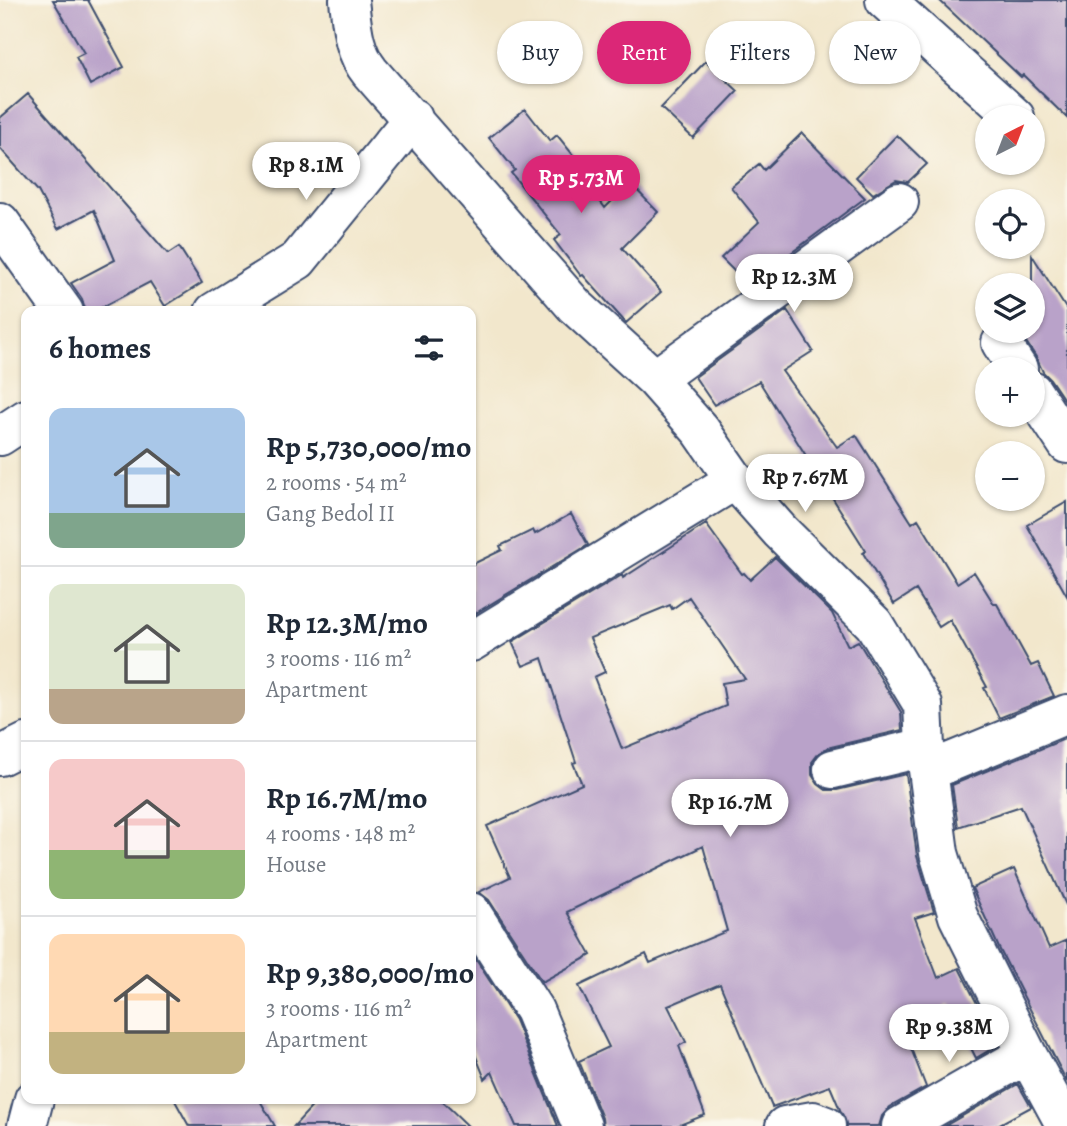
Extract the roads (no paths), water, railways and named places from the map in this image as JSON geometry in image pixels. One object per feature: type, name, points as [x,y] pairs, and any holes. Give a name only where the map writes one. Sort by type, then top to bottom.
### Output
[{"type":"street","points":[[349,0],[355,47],[360,59],[575,306],[655,379],[701,430],[735,480],[780,531],[874,624],[923,705],[939,853],[958,916],[1066,1126]]},
{"type":"street","points":[[885,0],[1001,105]]},
{"type":"street","points":[[224,306],[298,260],[413,118]]},
{"type":"street","points":[[655,379],[899,202]]},
{"type":"street","points":[[0,222],[60,306]]},
{"type":"street","points":[[1045,411],[1067,444]]},
{"type":"street","points":[[0,436],[21,422]]},
{"type":"street","points":[[476,639],[735,480]]},
{"type":"street","points":[[833,769],[927,759],[1067,714]]},
{"type":"street","points":[[0,756],[21,746]]},
{"type":"street","points":[[476,920],[534,1010],[582,1126]]},
{"type":"street","points":[[901,1126],[1027,1054]]},
{"type":"street","points":[[27,1126],[33,1104]]},
{"type":"street","points":[[785,1126],[813,1121],[826,1126]]}]
